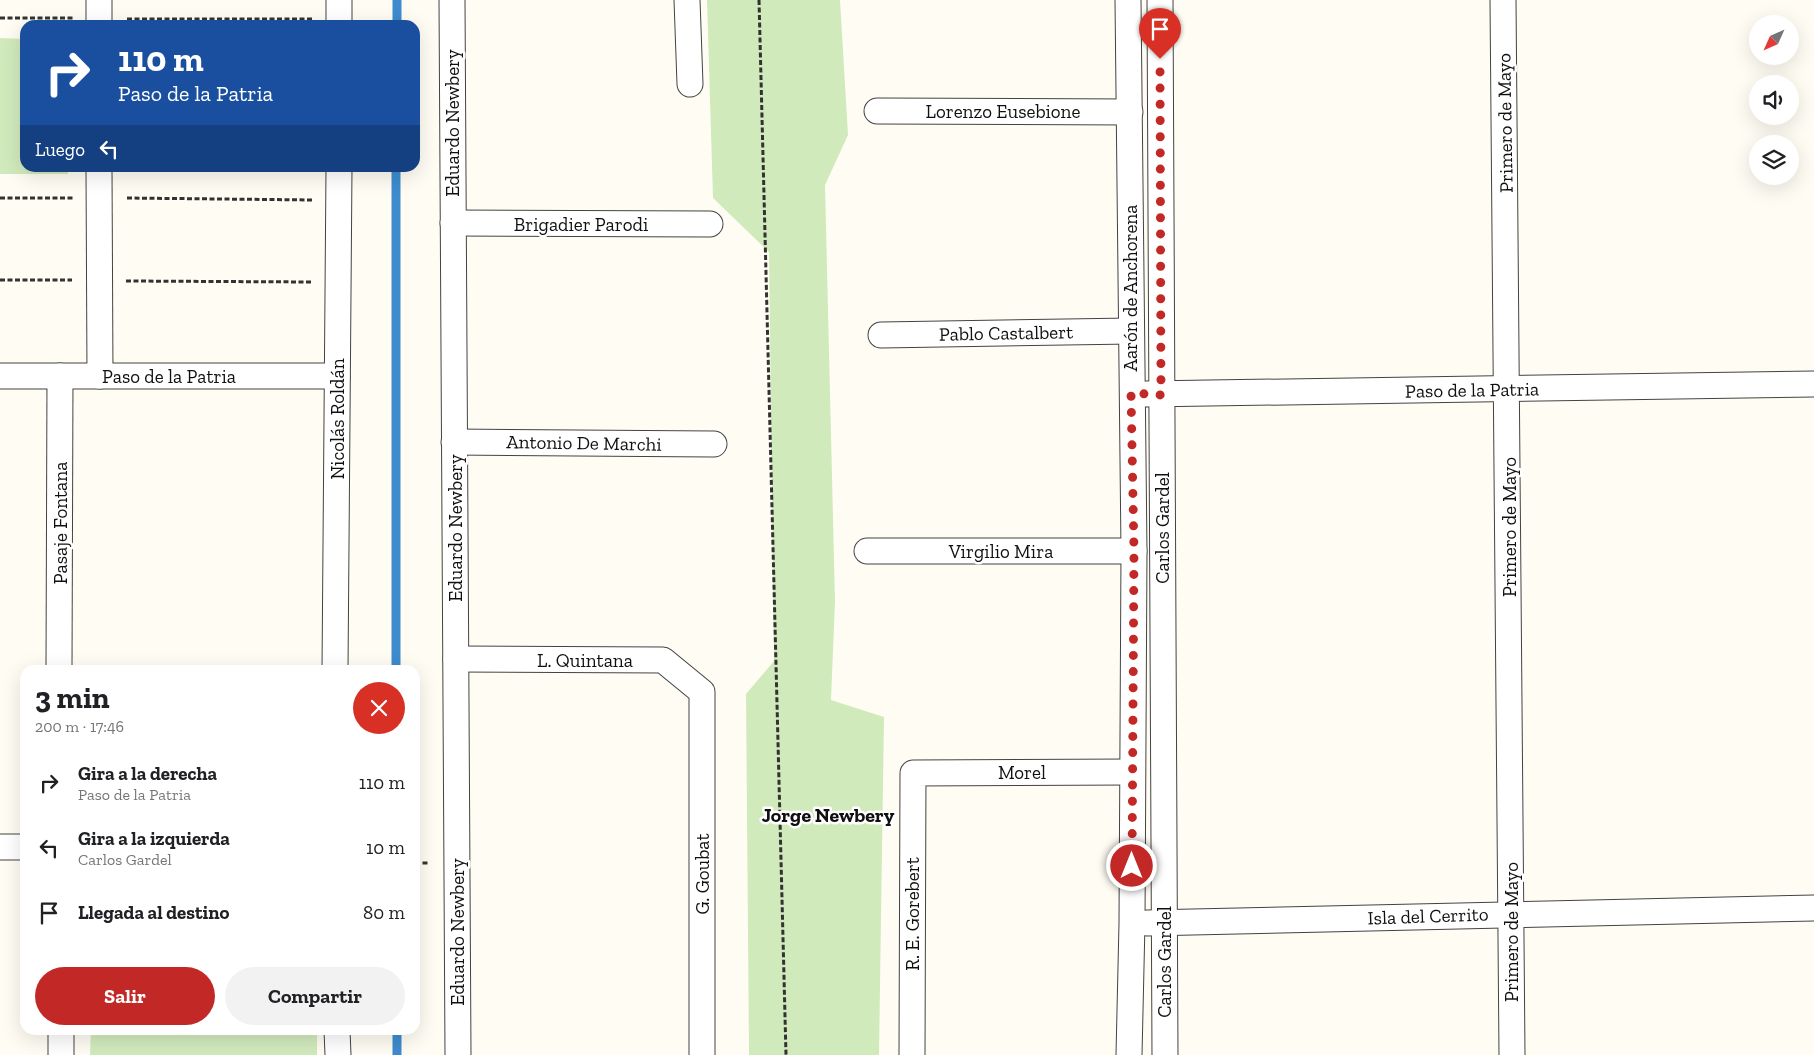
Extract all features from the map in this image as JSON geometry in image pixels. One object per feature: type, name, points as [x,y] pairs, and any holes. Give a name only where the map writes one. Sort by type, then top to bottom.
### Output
[{"type":"street","name":"Eduardo Newbery","points":[[452,0],[458,1055]]},
{"type":"street","points":[[687,0],[690,84]]},
{"type":"street","name":"Aarón de Anchorena","points":[[1128,0],[1134,551],[1132,923],[1128,1055]]},
{"type":"street","name":"Carlos Gardel","points":[[1160,0],[1165,1055]]},
{"type":"street","name":"Primero de Mayo","points":[[1503,0],[1508,389],[1512,1055]]},
{"type":"street","name":"Lorenzo Eusebione","points":[[877,111],[1130,112]]},
{"type":"street","points":[[99,172],[100,376]]},
{"type":"street","name":"Nicolás Roldán","points":[[335,665],[339,172]]},
{"type":"street","name":"Brigadier Parodi","points":[[453,223],[710,224]]},
{"type":"street","name":"Pablo Castalbert","points":[[881,335],[1131,331]]},
{"type":"street","name":"Paso de la Patria","points":[[0,376],[337,376]]},
{"type":"street","name":"Pasaje Fontana","points":[[59,665],[60,376]]},
{"type":"street","name":"Paso de la Patria","points":[[1131,393],[1161,395],[1814,384]]},
{"type":"street","name":"Antonio De Marchi","points":[[454,442],[714,444]]},
{"type":"street","name":"Virgilio Mira","points":[[867,551],[1134,551]]},
{"type":"street","name":"L. Quintana","points":[[456,659],[663,660],[702,692]]},
{"type":"street","name":"G. Goubat","points":[[702,692],[702,1055]]},
{"type":"street","name":"Morel","points":[[913,772],[1132,772]]},
{"type":"street","name":"R. E. Gorebert","points":[[912,1055],[913,772]]},
{"type":"street","points":[[0,848],[20,847]]},
{"type":"street","name":"Isla del Cerrito","points":[[1132,923],[1814,908]]},
{"type":"street","points":[[61,1035],[61,1055]]},
{"type":"street","points":[[337,1035],[338,1055]]},
{"type":"path","points":[[760,0],[786,1055]]},
{"type":"path","points":[[0,18],[99,14],[339,15]]},
{"type":"path","points":[[0,198],[339,200]]},
{"type":"path","points":[[0,280],[338,282]]},
{"type":"green space","points":[[707,0],[840,0],[848,135],[825,185],[835,601],[831,700],[884,717],[879,1055],[749,1055],[746,694],[774,661],[769,252],[713,198]]},
{"type":"green space","points":[[0,38],[20,39],[20,172],[68,172],[68,174],[0,174]]},
{"type":"green space","points":[[91,1035],[317,1035],[317,1055],[90,1055]]},
{"type":"waterway","points":[[397,0],[397,20]]},
{"type":"waterway","points":[[396,172],[396,665]]},
{"type":"waterway","points":[[397,1035],[397,1055]]},
{"type":"district","name":"Jorge Newbery","points":[[828,815]]},
{"type":"route","points":[[1132,866],[1134,551],[1131,393],[1161,395],[1160,59]]}]
